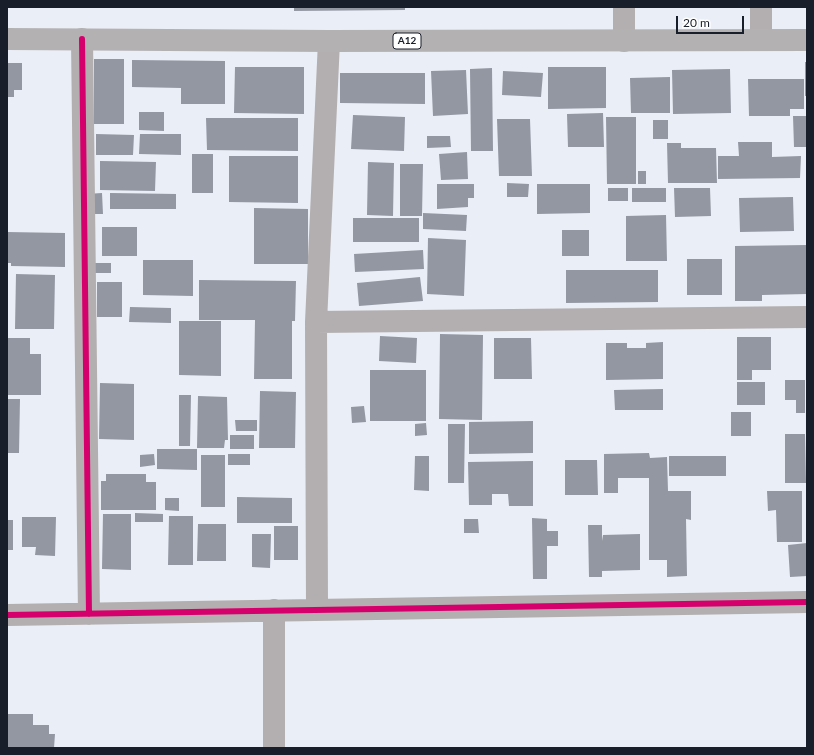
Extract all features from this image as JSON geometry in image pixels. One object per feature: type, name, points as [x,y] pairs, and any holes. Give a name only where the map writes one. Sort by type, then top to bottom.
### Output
[{"type":"main road","name":"A12","points":[[7,40],[807,40]]},
{"type":"street","points":[[624,7],[624,41]]},
{"type":"street","points":[[761,7],[761,39]]},
{"type":"street","points":[[82,39],[89,614]]},
{"type":"street","points":[[317,609],[316,322],[329,41]]},
{"type":"street","points":[[316,322],[807,317]]},
{"type":"street","points":[[7,615],[807,602]]},
{"type":"street","points":[[274,610],[274,748]]},
{"type":"building","points":[[294,7],[405,7],[405,10],[294,11]]},
{"type":"building","points":[[94,59],[124,59],[124,124],[94,124]]},
{"type":"building","points":[[132,60],[225,61],[225,104],[181,104],[181,88],[132,87]]},
{"type":"building","points":[[805,62],[807,62],[807,96],[805,96]]},
{"type":"building","points":[[7,63],[22,63],[22,90],[14,90],[14,97],[7,97]]},
{"type":"building","points":[[235,67],[304,67],[304,114],[234,113]]},
{"type":"building","points":[[548,67],[606,67],[606,108],[548,109]]},
{"type":"building","points":[[492,68],[493,151],[471,151],[470,69]]},
{"type":"building","points":[[730,69],[731,113],[673,114],[672,70]]},
{"type":"building","points":[[466,70],[468,114],[433,116],[431,71]]},
{"type":"building","points":[[503,71],[543,73],[541,97],[502,95]]},
{"type":"building","points":[[340,73],[425,73],[425,104],[340,103]]},
{"type":"building","points":[[670,77],[670,113],[631,113],[630,78]]},
{"type":"building","points":[[748,79],[804,79],[804,109],[790,109],[790,116],[749,116]]},
{"type":"building","points":[[139,112],[164,112],[164,131],[139,130]]},
{"type":"building","points":[[603,113],[604,147],[568,147],[567,114]]},
{"type":"building","points":[[353,115],[405,117],[404,151],[351,149]]},
{"type":"building","points":[[793,116],[807,116],[807,147],[794,147]]},
{"type":"building","points":[[606,117],[636,117],[636,184],[607,184]]},
{"type":"building","points":[[206,118],[298,118],[298,151],[207,150]]},
{"type":"building","points":[[497,119],[530,119],[532,176],[499,176]]},
{"type":"building","points":[[653,120],[668,120],[668,139],[653,139]]},
{"type":"building","points":[[96,134],[134,135],[133,155],[96,155]]},
{"type":"building","points":[[140,134],[181,134],[181,155],[139,154]]},
{"type":"building","points":[[427,136],[450,136],[451,147],[427,148]]},
{"type":"building","points":[[738,142],[772,142],[772,157],[801,156],[800,178],[718,179],[718,156],[739,156]]},
{"type":"building","points":[[667,143],[681,143],[681,148],[716,148],[717,183],[668,183]]},
{"type":"building","points":[[467,152],[468,179],[441,180],[439,154]]},
{"type":"building","points":[[192,154],[213,154],[213,193],[192,193]]},
{"type":"building","points":[[229,156],[298,156],[298,203],[229,202]]},
{"type":"building","points":[[100,161],[156,162],[155,191],[100,190]]},
{"type":"building","points":[[368,162],[394,163],[393,216],[367,215]]},
{"type":"building","points":[[400,164],[423,164],[422,216],[400,216]]},
{"type":"building","points":[[638,171],[646,171],[646,184],[638,184]]},
{"type":"building","points":[[507,183],[529,184],[528,197],[507,197]]},
{"type":"building","points":[[437,184],[474,184],[474,198],[468,198],[468,207],[437,209]]},
{"type":"building","points":[[537,184],[590,184],[590,213],[537,214]]},
{"type":"building","points":[[608,188],[628,188],[628,201],[608,201]]},
{"type":"building","points":[[632,188],[666,188],[666,202],[632,202]]},
{"type":"building","points":[[674,188],[710,188],[711,216],[675,217]]},
{"type":"building","points":[[102,193],[103,214],[87,214],[86,194]]},
{"type":"building","points":[[110,193],[176,194],[176,209],[110,209]]},
{"type":"building","points":[[793,197],[794,231],[740,232],[739,198]]},
{"type":"building","points":[[254,208],[308,209],[308,264],[254,264]]},
{"type":"building","points":[[423,213],[467,215],[466,231],[423,229]]},
{"type":"building","points":[[666,215],[667,261],[626,261],[626,216]]},
{"type":"building","points":[[353,218],[419,218],[419,242],[353,242]]},
{"type":"building","points":[[102,227],[137,227],[137,256],[102,256]]},
{"type":"building","points":[[562,230],[589,230],[589,256],[562,256]]},
{"type":"building","points":[[7,232],[65,233],[65,267],[11,266],[11,263],[7,263]]},
{"type":"building","points":[[428,238],[466,240],[464,296],[427,294]]},
{"type":"building","points":[[807,245],[807,294],[762,295],[762,301],[735,301],[735,246]]},
{"type":"building","points":[[423,250],[424,269],[355,272],[354,254]]},
{"type":"building","points":[[687,259],[722,259],[722,295],[687,295]]},
{"type":"building","points":[[143,260],[193,260],[193,296],[143,295]]},
{"type":"building","points":[[90,263],[111,263],[111,273],[90,273]]},
{"type":"building","points":[[566,270],[658,270],[658,302],[566,303]]},
{"type":"building","points":[[16,274],[55,275],[54,329],[15,329]]},
{"type":"building","points":[[420,277],[423,301],[359,306],[357,283]]},
{"type":"building","points":[[199,280],[296,281],[295,321],[292,321],[292,379],[254,379],[255,320],[199,320]]},
{"type":"building","points":[[97,282],[122,282],[122,317],[97,317]]},
{"type":"building","points":[[130,307],[171,308],[171,323],[129,322]]},
{"type":"building","points":[[179,321],[221,321],[221,376],[179,375]]},
{"type":"building","points":[[440,334],[483,335],[482,420],[439,419]]},
{"type":"building","points":[[380,336],[417,338],[416,363],[379,361]]},
{"type":"building","points":[[737,337],[771,337],[771,370],[752,370],[752,380],[737,380]]},
{"type":"building","points":[[7,338],[30,338],[30,354],[41,354],[41,395],[7,395]]},
{"type":"building","points":[[494,338],[531,338],[532,379],[494,379]]},
{"type":"building","points":[[663,342],[663,379],[606,380],[606,343],[627,343],[627,348],[646,348],[646,343]]},
{"type":"building","points":[[370,370],[426,370],[426,421],[370,421]]},
{"type":"building","points":[[785,380],[805,380],[805,413],[796,413],[796,400],[785,400]]},
{"type":"building","points":[[737,382],[765,382],[765,405],[737,405]]},
{"type":"building","points":[[100,383],[134,384],[134,440],[99,439]]},
{"type":"building","points":[[663,389],[663,410],[615,410],[614,390]]},
{"type":"building","points":[[260,391],[296,392],[295,448],[259,448]]},
{"type":"building","points":[[179,395],[191,395],[190,446],[179,446]]},
{"type":"building","points":[[198,396],[227,397],[228,440],[225,440],[224,448],[197,448]]},
{"type":"building","points":[[7,399],[20,399],[19,453],[7,453]]},
{"type":"building","points":[[364,406],[366,422],[352,423],[351,407]]},
{"type":"building","points":[[731,412],[751,412],[751,436],[731,436]]},
{"type":"building","points":[[235,420],[257,420],[257,431],[236,431]]},
{"type":"building","points":[[533,421],[533,453],[469,454],[469,422]]},
{"type":"building","points":[[426,423],[427,435],[415,436],[415,424]]},
{"type":"building","points":[[448,424],[465,424],[464,483],[448,483]]},
{"type":"building","points":[[785,434],[805,434],[806,483],[785,483]]},
{"type":"building","points":[[230,435],[254,435],[254,449],[230,449]]},
{"type":"building","points":[[157,449],[197,449],[197,470],[157,469]]},
{"type":"building","points":[[649,453],[650,458],[667,457],[668,491],[691,491],[691,520],[686,519],[687,576],[667,577],[667,560],[649,560],[649,478],[618,478],[618,493],[604,493],[604,454]]},
{"type":"building","points":[[154,454],[155,465],[140,467],[140,455]]},
{"type":"building","points":[[228,454],[250,454],[250,465],[228,465]]},
{"type":"building","points":[[201,455],[225,455],[225,507],[201,507]]},
{"type":"building","points":[[415,456],[429,456],[429,491],[414,490]]},
{"type":"building","points":[[669,456],[726,456],[726,476],[669,476]]},
{"type":"building","points":[[565,460],[597,460],[598,495],[565,495]]},
{"type":"building","points":[[533,461],[533,506],[509,506],[508,494],[492,494],[492,505],[469,505],[468,462]]},
{"type":"building","points":[[106,474],[146,474],[146,482],[156,482],[156,510],[101,510],[101,481],[106,481]]},
{"type":"building","points":[[767,491],[802,491],[802,542],[777,542],[776,510],[768,511]]},
{"type":"building","points":[[237,497],[292,498],[292,523],[237,523]]},
{"type":"building","points":[[165,498],[179,498],[179,511],[165,510]]},
{"type":"building","points":[[135,513],[163,514],[163,522],[135,522]]},
{"type":"building","points":[[103,514],[131,514],[131,570],[102,569]]},
{"type":"building","points":[[169,516],[193,516],[193,565],[168,565]]},
{"type":"building","points":[[22,517],[56,517],[55,556],[35,555],[36,547],[22,547]]},
{"type":"building","points":[[532,518],[547,519],[547,531],[558,531],[558,546],[547,546],[547,579],[533,579]]},
{"type":"building","points":[[464,519],[478,519],[479,533],[464,533]]},
{"type":"building","points":[[7,520],[13,520],[13,550],[7,550]]},
{"type":"building","points":[[198,524],[226,524],[226,561],[197,561]]},
{"type":"building","points":[[588,525],[602,525],[602,541],[603,535],[640,534],[640,570],[602,571],[602,577],[589,577]]},
{"type":"building","points":[[274,526],[298,526],[298,560],[274,560]]},
{"type":"building","points":[[252,534],[271,534],[270,568],[252,567]]},
{"type":"building","points":[[807,543],[807,576],[790,577],[788,545]]},
{"type":"building","points":[[7,714],[33,714],[33,725],[49,725],[49,734],[55,734],[54,748],[7,748]]},
{"type":"cycle path","points":[[82,39],[89,614]]},
{"type":"cycle path","points":[[7,615],[807,602]]}]
